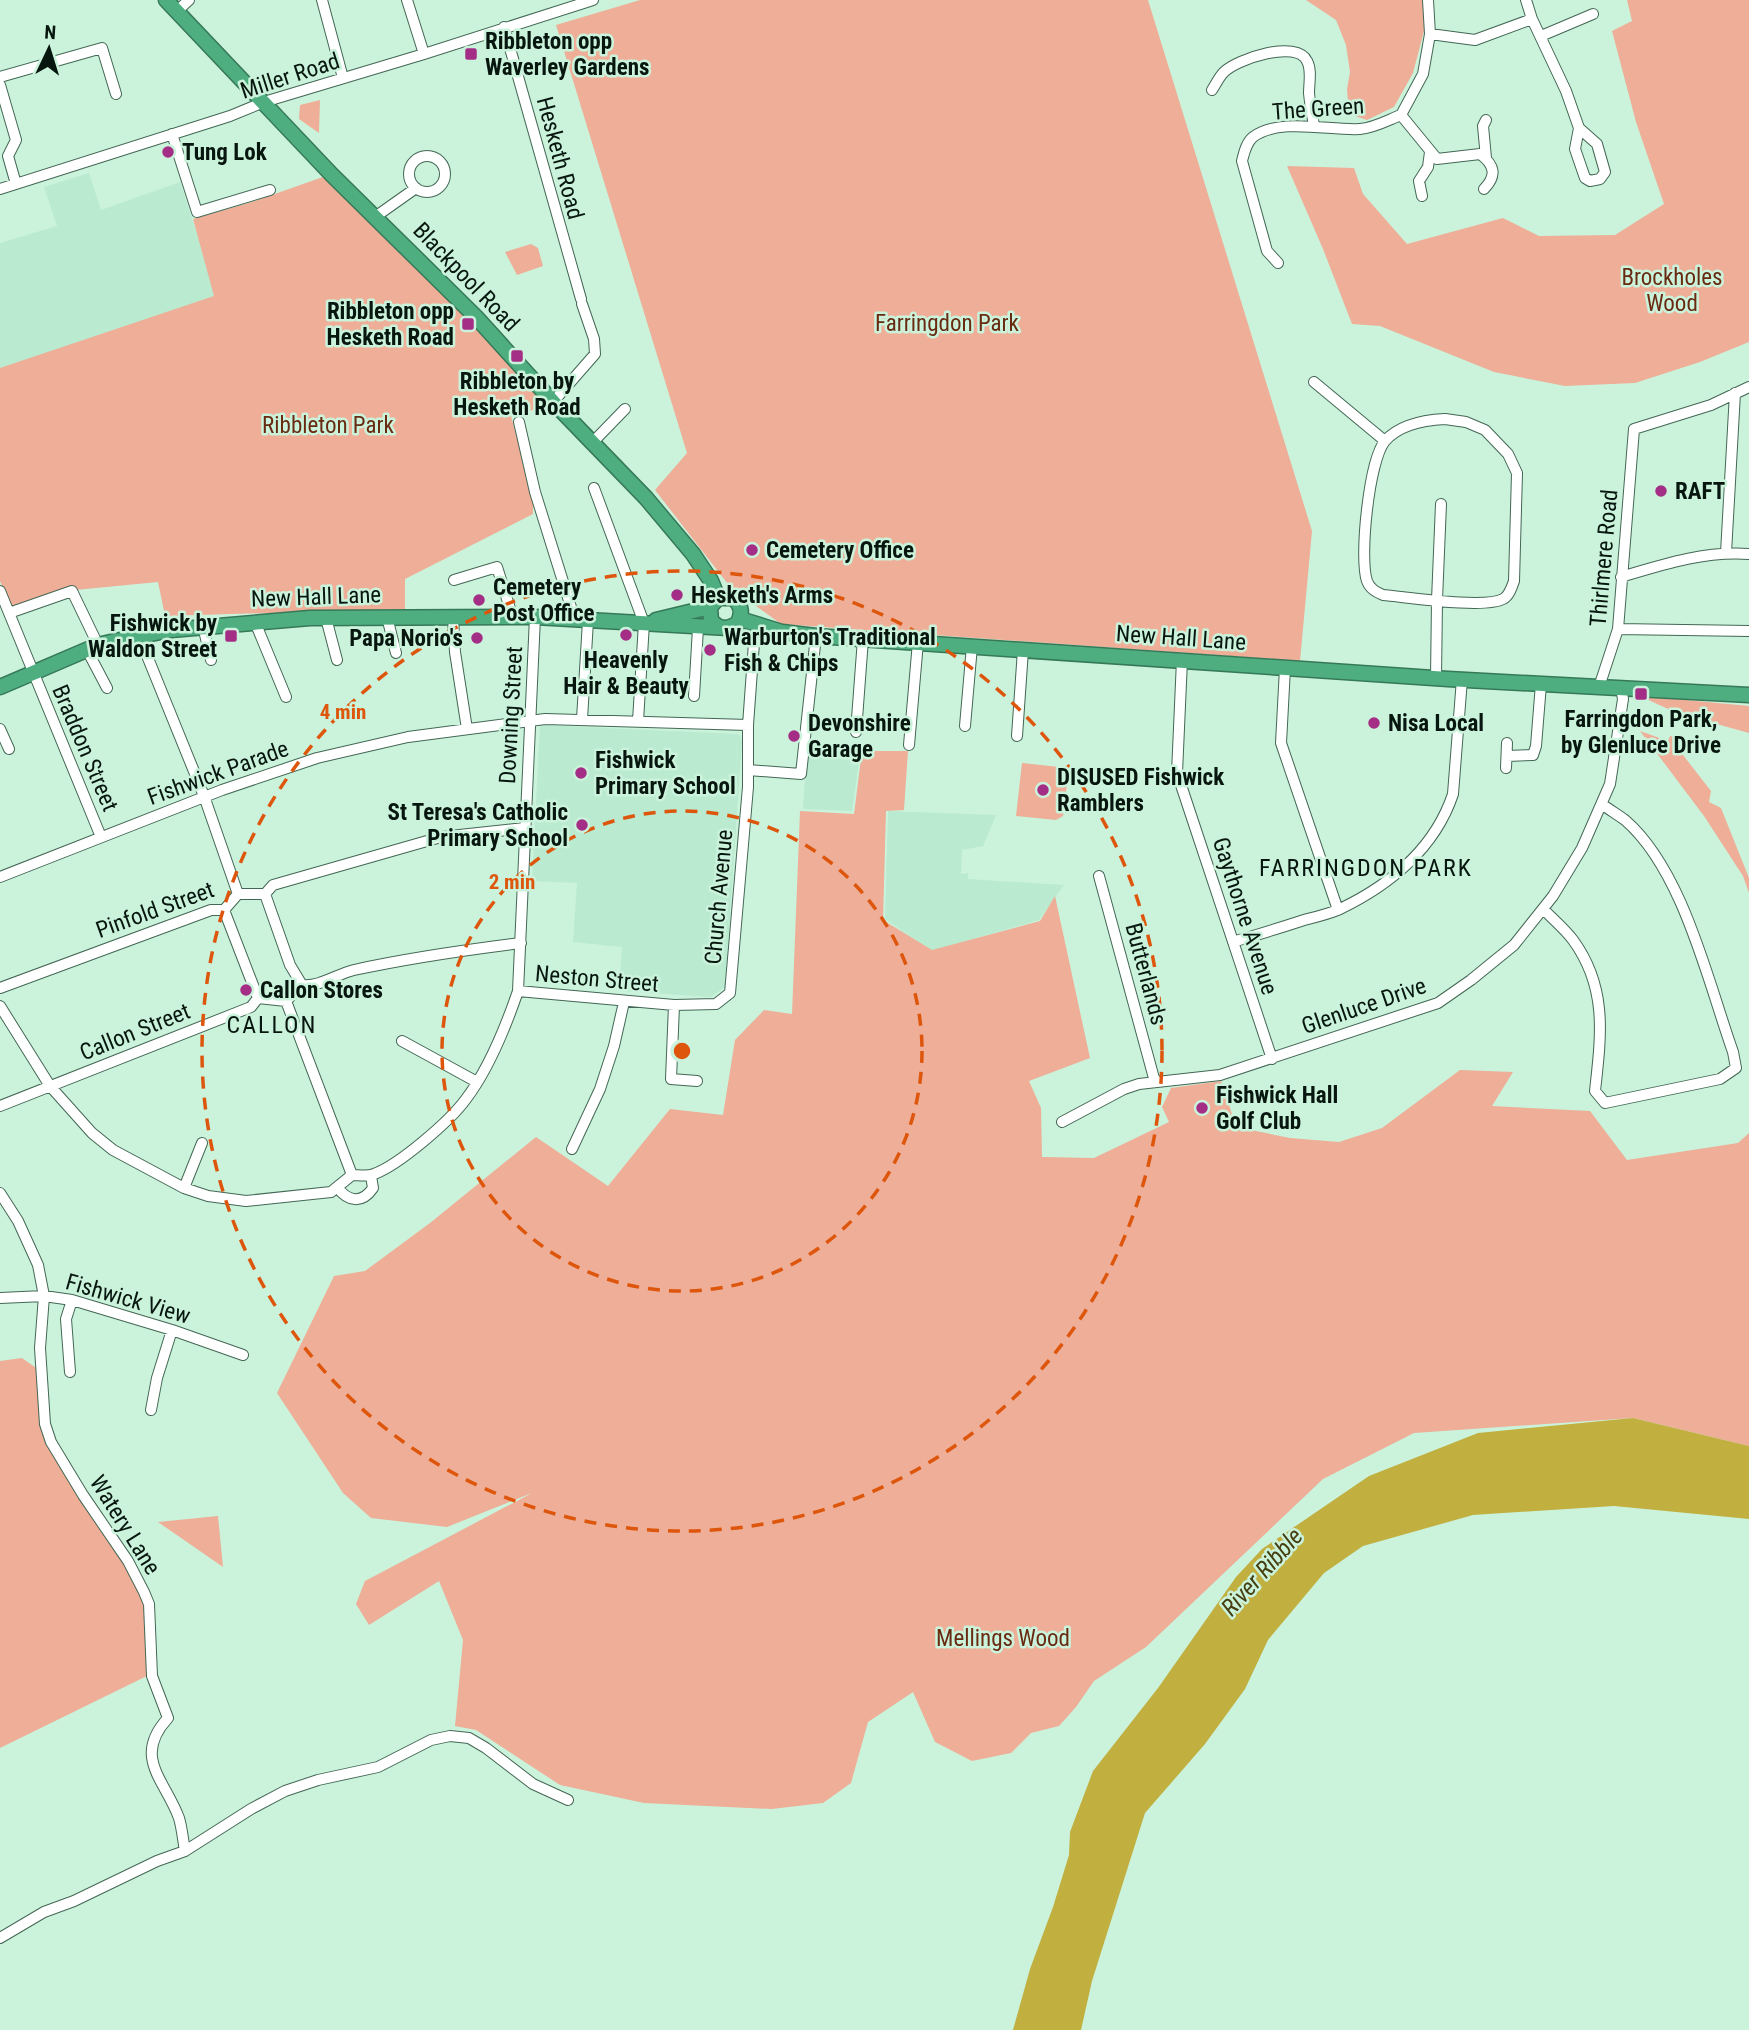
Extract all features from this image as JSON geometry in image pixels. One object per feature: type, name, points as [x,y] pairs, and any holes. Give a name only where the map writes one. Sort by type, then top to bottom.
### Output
[{"type":"highway","name":"Blackpool Road","points":[[166,0],[375,217],[476,317],[646,498],[711,581],[714,612]]},
{"type":"highway","points":[[698,628],[729,597],[737,601],[741,610],[740,619]]},
{"type":"highway","name":"New Hall Lane","points":[[644,623],[714,612],[731,628],[740,619],[782,632],[817,636],[1436,678],[1749,695]]},
{"type":"highway","name":"New Hall Lane","points":[[0,687],[92,648],[139,636],[203,626],[326,618],[535,617],[698,628]]},
{"type":"street","points":[[177,11],[189,0]]},
{"type":"street","points":[[407,0],[424,54]]},
{"type":"street","name":"Miller Road","points":[[0,189],[264,102],[593,0]]},
{"type":"street","points":[[1428,0],[1430,34],[1423,74],[1401,115],[1437,159],[1480,154],[1486,158],[1492,167],[1493,181],[1484,189]]},
{"type":"street","points":[[1526,0],[1532,19],[1566,91],[1579,128],[1597,144],[1605,172],[1600,179],[1590,181],[1584,178],[1575,149],[1579,128]]},
{"type":"street","points":[[325,1],[343,78]]},
{"type":"street","points":[[1541,36],[1593,14]]},
{"type":"street","points":[[1430,34],[1475,40],[1532,19]]},
{"type":"street","name":"Hesketh Road","points":[[504,27],[594,339],[596,354],[553,402]]},
{"type":"street","points":[[0,77],[102,48],[116,94]]},
{"type":"street","points":[[1212,90],[1223,72],[1247,59],[1284,50],[1297,51],[1307,58],[1314,125]]},
{"type":"street","points":[[0,85],[16,140],[4,154],[16,184]]},
{"type":"street","name":"The Green","points":[[1278,263],[1267,251],[1242,161],[1245,148],[1253,137],[1270,130],[1314,125],[1359,129],[1401,115]]},
{"type":"street","points":[[1486,120],[1483,126],[1486,158]]},
{"type":"street","points":[[172,134],[197,212],[270,190]]},
{"type":"street","points":[[1422,196],[1419,181],[1428,167],[1430,152]]},
{"type":"street","points":[[375,217],[416,188]]},
{"type":"street","points":[[1314,382],[1385,441]]},
{"type":"street","points":[[1726,552],[1735,393],[1749,387]]},
{"type":"street","name":"Thirlmere Road","points":[[1599,687],[1618,629],[1634,429],[1711,405],[1735,393]]},
{"type":"street","points":[[592,443],[625,409]]},
{"type":"street","points":[[1445,419],[1466,422],[1485,430],[1508,454],[1517,473],[1514,581],[1509,593],[1502,599],[1484,603],[1437,600],[1383,595],[1373,590],[1367,582],[1365,568],[1368,490],[1385,441],[1398,431],[1427,420],[1445,419]]},
{"type":"street","points":[[519,422],[536,492],[582,621],[582,719]]},
{"type":"street","points":[[594,488],[644,623],[638,721]]},
{"type":"street","points":[[1436,678],[1441,504]]},
{"type":"street","points":[[1621,577],[1678,560],[1726,552],[1749,554]]},
{"type":"street","points":[[454,580],[497,567],[513,618]]},
{"type":"street","name":"Braddon Street","points":[[0,591],[101,837]]},
{"type":"street","points":[[9,612],[72,591],[107,688]]},
{"type":"street","points":[[387,617],[396,653]]},
{"type":"street","name":"Downing Street","points":[[372,1176],[419,1145],[465,1101],[511,1012],[518,991],[535,617]]},
{"type":"street","points":[[326,618],[337,660]]},
{"type":"street","points":[[453,618],[455,652],[467,729]]},
{"type":"street","points":[[255,622],[286,697]]},
{"type":"street","points":[[203,626],[211,660]]},
{"type":"street","points":[[694,696],[698,628]]},
{"type":"street","points":[[1618,629],[1749,631]]},
{"type":"street","points":[[139,636],[204,796],[238,894]]},
{"type":"street","points":[[748,770],[801,774],[817,636]]},
{"type":"street","points":[[856,732],[863,639]]},
{"type":"street","points":[[909,745],[918,642]]},
{"type":"street","name":"Church Avenue","points":[[674,1005],[716,1004],[730,993],[748,770],[754,643]]},
{"type":"street","points":[[965,726],[972,646]]},
{"type":"street","points":[[1017,736],[1023,650]]},
{"type":"street","name":"Gaythorne Avenue","points":[[1182,660],[1177,773],[1272,1059]]},
{"type":"street","points":[[1285,668],[1281,743],[1338,910]]},
{"type":"street","points":[[1233,942],[1338,910],[1381,886],[1412,861],[1449,807],[1455,779],[1462,679]]},
{"type":"street","points":[[1507,756],[1533,755],[1541,684]]},
{"type":"street","name":"Glenluce Drive","points":[[1062,1122],[1124,1089],[1155,1082],[1220,1075],[1438,1003],[1471,980],[1514,945],[1543,908],[1582,848],[1610,784],[1623,699],[1621,688]]},
{"type":"street","name":"Fishwick Parade","points":[[0,877],[204,796],[317,758],[408,737],[531,721],[582,719],[748,726]]},
{"type":"street","points":[[0,729],[9,748]]},
{"type":"street","points":[[1506,768],[1507,743]]},
{"type":"street","points":[[1543,908],[1573,940],[1595,981],[1602,1028],[1595,1091],[1605,1103],[1720,1079],[1736,1068],[1693,931],[1668,878],[1651,851],[1626,821],[1603,805]]},
{"type":"street","name":"Pinfold Street","points":[[0,988],[211,909],[224,909],[238,894],[265,894],[273,885],[442,837],[525,828]]},
{"type":"street","name":"Butterlands","points":[[1099,876],[1155,1082]]},
{"type":"street","points":[[265,894],[290,965],[302,985]]},
{"type":"street","points":[[224,909],[258,998],[286,1001]]},
{"type":"street","points":[[302,985],[310,986],[350,971],[440,953],[521,943]]},
{"type":"street","points":[[286,1001],[302,985]]},
{"type":"street","name":"Neston Street","points":[[518,991],[674,1005]]},
{"type":"street","name":"Callon Street","points":[[0,1106],[251,1007],[258,998]]},
{"type":"street","points":[[286,1001],[352,1175]]},
{"type":"street","points":[[572,1149],[600,1089],[624,1002]]},
{"type":"street","points":[[674,1005],[671,1079],[697,1081]]},
{"type":"street","points":[[0,1006],[50,1086],[92,1133],[113,1150],[184,1188],[208,1196],[246,1201],[331,1192],[337,1187],[352,1175],[372,1176],[373,1188],[362,1199],[344,1196],[337,1187]]},
{"type":"street","points":[[402,1041],[477,1082]]},
{"type":"street","points":[[184,1188],[202,1143]]},
{"type":"street","name":"Watery Lane","points":[[0,1193],[18,1221],[38,1265],[44,1296],[40,1348],[45,1424],[51,1442],[128,1561],[149,1605],[152,1676],[168,1718],[158,1729],[152,1743],[151,1756],[155,1770],[179,1818],[185,1851]]},
{"type":"street","name":"Fishwick View","points":[[0,1298],[44,1296],[72,1300],[243,1355]]},
{"type":"street","points":[[70,1372],[66,1319],[72,1300]]},
{"type":"street","points":[[151,1410],[157,1378],[172,1330]]},
{"type":"street","points":[[0,1938],[44,1912],[185,1851],[285,1791],[318,1780],[378,1767],[431,1740],[450,1736],[469,1738],[533,1784],[568,1800]]},
{"type":"shaded area","points":[[89,173],[101,210],[180,182],[218,299],[0,368],[0,243],[57,226],[44,187]]},
{"type":"shaded area","points":[[540,725],[740,736],[742,741],[725,987],[711,997],[619,991],[622,947],[573,942],[577,883],[532,881]]},
{"type":"shaded area","points":[[807,747],[861,748],[852,811],[803,809]]},
{"type":"shaded area","points":[[888,811],[996,815],[983,846],[962,850],[961,874],[968,873],[968,879],[1064,885],[1039,920],[932,951],[885,919]]},
{"type":"green space","name":"Farringdon Park","points":[[640,0],[1148,0],[1312,531],[1300,661],[781,624],[731,588],[655,490],[687,453],[556,25]]},
{"type":"green space","points":[[1306,0],[1423,0],[1424,31],[1413,73],[1394,107],[1367,120],[1349,114],[1347,89],[1350,72],[1346,45],[1336,20]]},
{"type":"green space","name":"Brockholes Wood","points":[[1627,0],[1749,0],[1749,342],[1700,362],[1635,383],[1565,386],[1494,372],[1380,326],[1352,324],[1287,166],[1354,168],[1363,194],[1407,244],[1503,218],[1539,236],[1615,235],[1664,204],[1636,122],[1612,31],[1632,21]]},
{"type":"green space","points":[[320,100],[319,133],[299,119],[300,105]]},
{"type":"green space","name":"Ribbleton Park","points":[[323,177],[524,377],[548,406],[511,416],[533,496],[533,514],[405,579],[405,609],[165,616],[158,582],[65,591],[11,608],[0,581],[0,368],[214,296],[193,219]]},
{"type":"green space","points":[[531,244],[538,248],[543,266],[517,275],[505,252]]},
{"type":"green space","points":[[1644,698],[1749,706],[1749,733],[1677,713]]},
{"type":"green space","points":[[1640,731],[1668,741],[1670,736],[1684,739],[1683,755],[1711,791],[1709,802],[1721,808],[1749,878],[1749,893],[1743,876],[1704,816]]},
{"type":"green space","name":"Mellings Wood","points":[[862,751],[908,751],[904,810],[886,811],[883,920],[932,950],[1040,921],[1055,896],[1090,1058],[1029,1081],[1041,1108],[1042,1157],[1094,1158],[1169,1122],[1162,1107],[1171,1088],[1221,1081],[1234,1120],[1246,1129],[1290,1138],[1339,1142],[1382,1128],[1460,1070],[1513,1072],[1492,1106],[1590,1111],[1627,1160],[1738,1143],[1749,1133],[1749,1446],[1633,1418],[1414,1433],[1323,1479],[1146,1647],[1094,1681],[1059,1726],[1031,1733],[1011,1753],[972,1761],[935,1742],[913,1692],[868,1722],[851,1783],[823,1803],[772,1809],[644,1803],[560,1785],[476,1730],[455,1726],[463,1640],[439,1581],[369,1625],[356,1604],[365,1581],[532,1493],[447,1527],[371,1518],[343,1493],[277,1393],[334,1276],[365,1271],[430,1223],[536,1137],[608,1186],[670,1109],[723,1115],[735,1040],[764,1010],[792,1014],[800,811],[854,814]]},
{"type":"green space","name":"DISUSED Fishwick Ramblers","points":[[1022,763],[1069,768],[1063,816],[1056,820],[1016,816]]},
{"type":"green space","points":[[22,1358],[42,1372],[45,1424],[149,1604],[155,1672],[0,1748],[0,1361]]},
{"type":"green space","points":[[218,1516],[223,1567],[158,1522]]},
{"type":"water","name":"River Ribble","points":[[1633,1418],[1749,1446],[1749,1519],[1614,1506],[1473,1515],[1363,1546],[1324,1573],[1268,1640],[1245,1689],[1205,1744],[1145,1813],[1092,1981],[1081,2030],[1013,2030],[1030,1969],[1069,1855],[1070,1832],[1093,1771],[1158,1688],[1236,1577],[1262,1549],[1369,1476],[1478,1433]]},
{"type":"place","name":"Ribbleton opp Waverley Gardens","points":[[471,54]]},
{"type":"place","name":"Tung Lok","points":[[168,152]]},
{"type":"place","name":"Ribbleton opp Hesketh Road","points":[[468,324]]},
{"type":"place","name":"Ribbleton by Hesketh Road","points":[[517,356]]},
{"type":"place","name":"RAFT","points":[[1661,491]]},
{"type":"place","name":"Cemetery Office","points":[[752,550]]},
{"type":"place","name":"Hesketh's Arms","points":[[677,595]]},
{"type":"place","name":"Cemetery Post Office","points":[[479,600]]},
{"type":"place","name":"Heavenly Hair & Beauty","points":[[626,635]]},
{"type":"place","name":"Fishwick by Waldon Street","points":[[231,636]]},
{"type":"place","name":"Papa Norio's","points":[[477,638]]},
{"type":"place","name":"Warburton's Traditional Fish & Chips","points":[[710,650]]},
{"type":"place","name":"Farringdon Park, by Glenluce Drive","points":[[1641,694]]},
{"type":"place","name":"Nisa Local","points":[[1374,723]]},
{"type":"place","name":"Devonshire Garage","points":[[794,736]]},
{"type":"place","name":"Fishwick Primary School","points":[[581,773]]},
{"type":"place","name":"DISUSED Fishwick Ramblers","points":[[1043,790]]},
{"type":"place","name":"St Teresa's Catholic Primary School","points":[[582,825]]},
{"type":"place","name":"Callon Stores","points":[[246,990]]},
{"type":"place","name":"Fishwick Hall Golf Club","points":[[1202,1108]]},
{"type":"district","name":"FARRINGDON PARK","points":[[1366,868]]},
{"type":"district","name":"CALLON","points":[[272,1025]]}]
